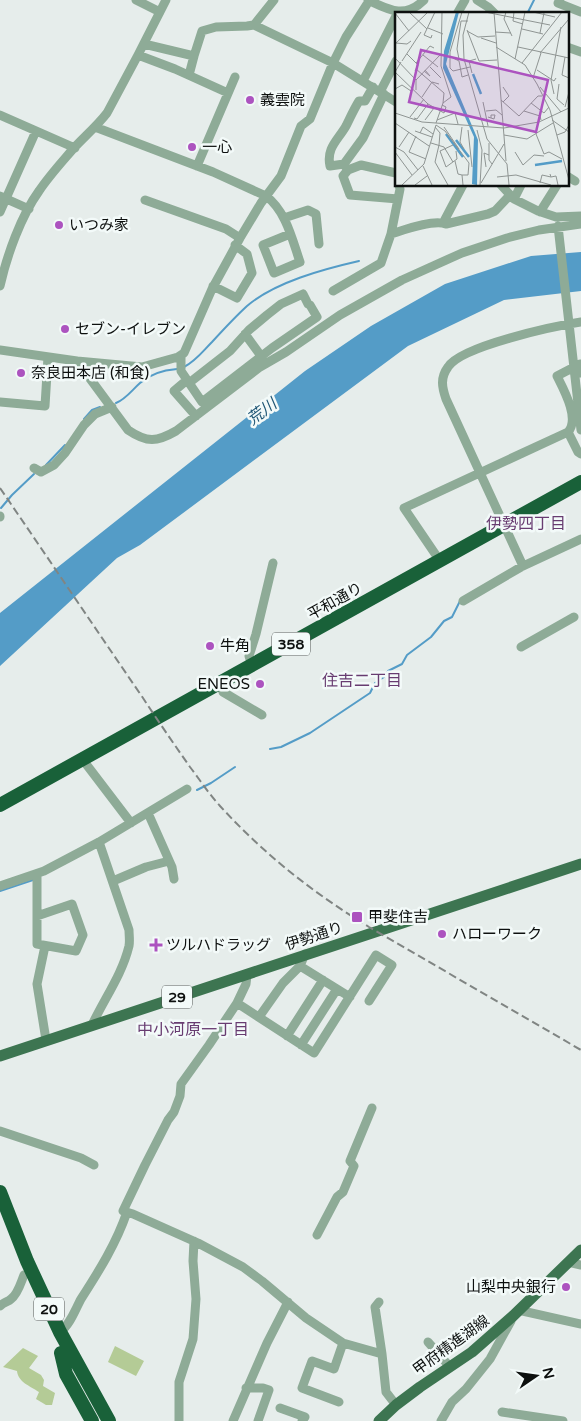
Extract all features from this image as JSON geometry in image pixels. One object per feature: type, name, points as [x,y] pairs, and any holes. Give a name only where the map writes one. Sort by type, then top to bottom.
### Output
[{"type":"highway","name":"平和通り","points":[[2,801],[82,760],[581,482]]},
{"type":"highway","name":"20","points":[[0,1192],[90,1419]]},
{"type":"highway","name":"20","points":[[0,1218],[24,1275],[61,1342],[109,1421]]},
{"type":"highway","points":[[61,1342],[82,1361],[116,1421]]},
{"type":"main road","name":"伊勢通り","points":[[0,1056],[581,864]]},
{"type":"main road","name":"甲府精進湖線","points":[[379,1421],[420,1387],[472,1352],[516,1313],[581,1250]]},
{"type":"street","points":[[136,0],[160,12]]},
{"type":"street","points":[[1,281],[15,236],[38,192],[107,112],[166,0]]},
{"type":"street","points":[[254,25],[274,0]]},
{"type":"street","points":[[181,363],[213,286],[266,196],[281,176],[301,126],[310,118],[333,63],[369,0],[395,12]]},
{"type":"street","points":[[411,12],[424,0]]},
{"type":"street","points":[[458,12],[465,0]]},
{"type":"street","points":[[477,0],[488,6],[493,12]]},
{"type":"street","points":[[560,0],[558,3],[581,12]]},
{"type":"street","points":[[362,81],[395,18]]},
{"type":"street","points":[[189,75],[202,31],[216,27],[254,25],[333,63],[395,101]]},
{"type":"street","points":[[144,44],[194,56]]},
{"type":"street","points":[[138,56],[189,75],[228,93]]},
{"type":"street","points":[[395,63],[379,91],[363,138],[346,167],[343,176],[350,195],[398,199]]},
{"type":"street","points":[[197,166],[235,77]]},
{"type":"street","points":[[379,91],[365,101],[359,101],[345,128],[335,140],[329,154],[330,166],[362,165],[395,174]]},
{"type":"street","points":[[1,119],[36,130],[74,148]]},
{"type":"street","points":[[95,127],[213,172],[266,196],[284,218],[290,234],[300,262],[274,273],[263,245],[290,234]]},
{"type":"street","points":[[0,212],[3,197],[36,130]]},
{"type":"street","points":[[333,291],[381,263],[393,233],[399,186]]},
{"type":"street","points":[[443,223],[462,186]]},
{"type":"street","points":[[502,186],[512,197],[540,212],[556,217],[581,216]]},
{"type":"street","points":[[393,233],[430,223],[446,224],[488,214],[512,197],[520,186]]},
{"type":"street","points":[[540,212],[556,186]]},
{"type":"street","points":[[3,197],[29,209]]},
{"type":"street","points":[[145,200],[226,229],[238,242],[247,254],[252,274],[237,298],[213,286]]},
{"type":"street","points":[[284,218],[308,210],[316,214],[319,244]]},
{"type":"street","points":[[77,361],[128,430],[136,435],[152,440],[164,438],[176,431],[260,367],[286,352],[340,315],[402,280],[462,253],[507,238],[539,230],[558,230],[581,224]]},
{"type":"street","points":[[558,230],[581,430]]},
{"type":"street","points":[[0,350],[77,361],[142,366],[178,357],[188,382],[202,402],[261,356],[317,317],[303,294],[282,304],[267,315],[245,334],[230,351],[188,382],[174,391],[196,416]]},
{"type":"street","points":[[523,566],[443,391],[443,376],[451,362],[489,345],[537,331],[581,322]]},
{"type":"street","points":[[245,334],[261,356]]},
{"type":"street","points":[[0,402],[45,406],[48,357]]},
{"type":"street","points":[[440,561],[404,508],[568,432],[572,424],[570,404],[557,376],[581,369]]},
{"type":"street","points":[[34,468],[41,472],[54,465],[65,453],[84,425],[95,414],[112,407]]},
{"type":"street","points":[[568,432],[578,452],[581,454]]},
{"type":"street","points":[[463,601],[523,566],[581,539]]},
{"type":"street","points":[[252,665],[249,656],[273,563]]},
{"type":"street","points":[[521,647],[574,617]]},
{"type":"street","points":[[221,682],[223,692],[262,715]]},
{"type":"street","points":[[82,760],[131,823]]},
{"type":"street","points":[[0,886],[37,874],[99,842],[187,789]]},
{"type":"street","points":[[148,813],[172,867],[174,879]]},
{"type":"street","points":[[92,1025],[109,995],[129,945],[129,930],[99,842]]},
{"type":"street","points":[[113,881],[146,867],[169,861]]},
{"type":"street","points":[[37,874],[37,916],[37,944],[76,951],[83,935],[72,904],[37,916]]},
{"type":"street","points":[[45,946],[37,984],[46,1040]]},
{"type":"street","points":[[258,1017],[283,983],[300,966],[305,954]]},
{"type":"street","points":[[237,1003],[314,1053],[353,993],[376,955],[392,965],[370,1000],[353,993],[336,989],[300,966]]},
{"type":"street","points":[[247,974],[246,984],[237,1003],[181,1084],[180,1096],[174,1112],[144,1165],[123,1211],[194,1241],[243,1267],[306,1318],[344,1343],[382,1354]]},
{"type":"street","points":[[287,1036],[322,980]]},
{"type":"street","points":[[301,1045],[336,989]]},
{"type":"street","points":[[316,1235],[337,1197],[343,1192],[354,1166],[350,1162],[372,1108]]},
{"type":"street","points":[[0,1131],[82,1158],[94,1165]]},
{"type":"street","points":[[61,1342],[65,1328],[95,1279],[121,1229],[127,1212]]},
{"type":"street","points":[[179,1421],[179,1382],[193,1339],[196,1299],[192,1261],[194,1241]]},
{"type":"street","points":[[568,1262],[581,1265]]},
{"type":"street","points":[[0,1306],[12,1299],[24,1275]]},
{"type":"street","points":[[233,1421],[246,1388],[288,1302]]},
{"type":"street","points":[[379,1302],[375,1307],[386,1392],[396,1405]]},
{"type":"street","points":[[441,1421],[452,1402],[466,1389],[490,1359],[516,1313],[581,1324]]},
{"type":"street","points":[[428,1342],[450,1367]]},
{"type":"street","points":[[339,1402],[302,1388],[312,1361],[334,1369],[344,1343]]},
{"type":"street","points":[[246,1388],[269,1390],[258,1421]]},
{"type":"street","points":[[280,1408],[305,1417],[302,1421]]},
{"type":"street","points":[[502,1412],[563,1421]]},
{"type":"green space","points":[[115,1346],[144,1361],[136,1376],[108,1362]]},
{"type":"green space","points":[[23,1348],[38,1356],[29,1368],[41,1375],[44,1380],[43,1386],[55,1393],[52,1405],[46,1405],[36,1399],[39,1392],[22,1381],[17,1371],[3,1367]]},
{"type":"water","name":"荒川","points":[[581,252],[581,291],[504,300],[408,346],[140,545],[117,558],[0,666],[0,613],[305,371],[371,326],[445,284],[531,256]]},
{"type":"waterway","points":[[528,12],[534,0]]},
{"type":"waterway","points":[[184,367],[196,359],[247,306],[271,290],[300,277],[359,261]]},
{"type":"waterway","points":[[116,403],[126,397],[148,377],[162,371],[177,369]]},
{"type":"waterway","points":[[84,419],[92,410],[100,407]]},
{"type":"waterway","points":[[46,465],[65,445]]},
{"type":"waterway","points":[[1,508],[34,474]]},
{"type":"waterway","points":[[270,749],[281,747],[310,733],[370,693],[375,683],[384,677],[388,671],[402,664],[407,655],[431,637],[444,621],[452,617],[460,601]]},
{"type":"waterway","points":[[197,790],[235,767]]},
{"type":"waterway","points":[[0,891],[33,880]]},
{"type":"railway","points":[[0,488],[190,767],[216,801],[254,841],[290,872],[348,914],[581,1050]]},
{"type":"place","name":"義雲院","points":[[250,100]]},
{"type":"place","name":"一心","points":[[192,147]]},
{"type":"place","name":"いつみ家","points":[[59,225]]},
{"type":"place","name":"セブン-イレブン","points":[[65,329]]},
{"type":"place","name":"奈良田本店 (和食)","points":[[21,373]]},
{"type":"place","name":"牛角","points":[[210,646]]},
{"type":"place","name":"ENEOS","points":[[260,684]]},
{"type":"place","name":"甲斐住吉","points":[[357,917]]},
{"type":"place","name":"ハローワーク","points":[[442,934]]},
{"type":"place","name":"ツルハドラッグ","points":[[156,945]]},
{"type":"place","name":"山梨中央銀行","points":[[566,1287]]},
{"type":"district","name":"伊勢四丁目","points":[[526,524]]},
{"type":"district","name":"住吉二丁目","points":[[362,681]]},
{"type":"district","name":"中小河原一丁目","points":[[193,1030]]}]
